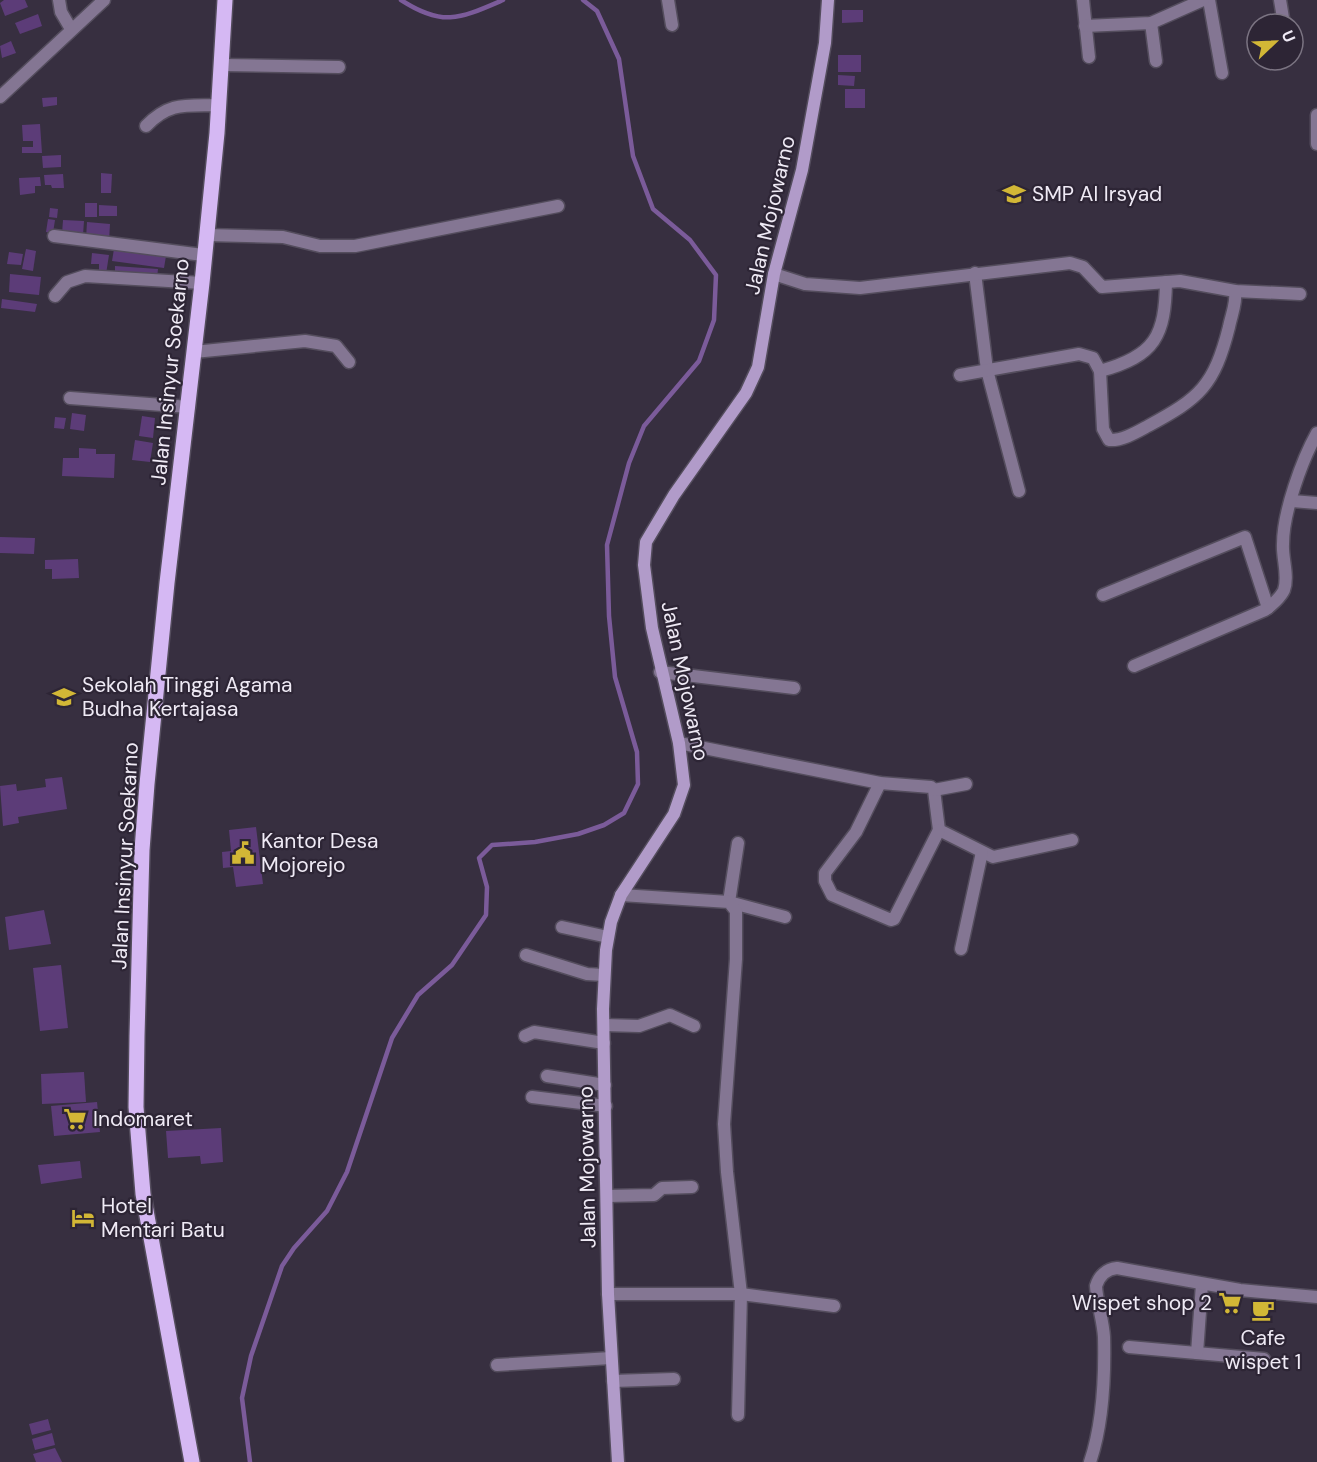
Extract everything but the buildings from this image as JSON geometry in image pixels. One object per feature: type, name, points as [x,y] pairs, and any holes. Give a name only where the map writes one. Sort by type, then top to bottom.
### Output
[{"type":"main road","name":"Jalan Insinyur Soekarno","points":[[192,1462],[149,1234],[136,1107],[142,850],[147,784],[167,582],[189,407],[203,255],[207,235],[219,105],[225,0]]},
{"type":"street","points":[[60,0],[61,12],[71,28]]},
{"type":"street","points":[[0,97],[71,28],[104,0]]},
{"type":"street","points":[[668,0],[672,25]]},
{"type":"street","name":"Jalan Mojowarno","points":[[618,1462],[608,1293],[604,975],[608,938],[621,895],[681,798],[684,774],[679,743],[660,672],[647,595],[644,565],[646,542],[674,495],[754,379],[774,274],[802,170],[825,43],[828,0]]},
{"type":"street","points":[[1083,0],[1089,57]]},
{"type":"street","points":[[1085,26],[1151,23],[1203,0]]},
{"type":"street","points":[[1209,0],[1222,73]]},
{"type":"street","points":[[1151,23],[1156,61]]},
{"type":"street","points":[[222,65],[339,67]]},
{"type":"street","points":[[146,126],[159,112],[174,106],[219,105]]},
{"type":"street","points":[[1317,116],[1317,144]]},
{"type":"street","points":[[207,235],[282,237],[320,246],[355,246],[558,206]]},
{"type":"street","points":[[54,236],[203,255]]},
{"type":"street","points":[[774,274],[806,284],[860,288],[1070,263],[1083,267],[1102,287],[1190,282],[1235,291],[1300,294]]},
{"type":"street","points":[[975,273],[987,370],[1019,491]]},
{"type":"street","points":[[55,296],[67,282],[86,276],[202,283]]},
{"type":"street","points":[[1100,371],[1127,362],[1154,341],[1161,331],[1166,314],[1166,282]]},
{"type":"street","points":[[960,375],[1080,354],[1094,358],[1100,371],[1103,429],[1109,440],[1130,435],[1183,406],[1212,378],[1222,355],[1235,291]]},
{"type":"street","points":[[194,352],[305,341],[336,346],[349,362]]},
{"type":"street","points":[[70,398],[189,407]]},
{"type":"street","points":[[1134,666],[1268,608],[1284,590],[1283,542],[1302,460],[1314,446],[1317,433]]},
{"type":"street","points":[[1292,501],[1317,503]]},
{"type":"street","points":[[1103,595],[1245,537],[1268,608]]},
{"type":"street","points":[[660,672],[794,688]]},
{"type":"street","points":[[679,743],[880,783],[934,789],[966,784]]},
{"type":"street","points":[[880,783],[856,832],[825,873],[825,881],[832,895],[891,920],[894,919],[939,830],[934,789]]},
{"type":"street","points":[[939,830],[982,852],[1003,857],[1072,840]]},
{"type":"street","points":[[738,843],[729,902],[736,911],[736,959],[724,1124],[741,1294],[738,1416]]},
{"type":"street","points":[[960,949],[982,852]]},
{"type":"street","points":[[621,895],[729,902],[785,916]]},
{"type":"street","points":[[562,927],[608,938]]},
{"type":"street","points":[[526,955],[587,974],[604,975]]},
{"type":"street","points":[[604,1026],[639,1026],[670,1015],[694,1026]]},
{"type":"street","points":[[525,1036],[534,1032],[604,1042]]},
{"type":"street","points":[[547,1076],[605,1085]]},
{"type":"street","points":[[532,1097],[606,1106]]},
{"type":"street","points":[[607,1196],[654,1195],[662,1188],[692,1187]]},
{"type":"street","points":[[1090,1462],[1101,1398],[1103,1352],[1102,1324],[1097,1296],[1098,1279],[1107,1270],[1117,1268],[1202,1284],[1292,1297],[1317,1297]]},
{"type":"street","points":[[1197,1353],[1202,1284]]},
{"type":"street","points":[[608,1293],[741,1294],[834,1305]]},
{"type":"street","points":[[1129,1347],[1263,1359]]},
{"type":"street","points":[[497,1365],[611,1358]]},
{"type":"street","points":[[613,1381],[674,1379]]},
{"type":"waterway","points":[[401,0],[416,9],[440,17],[474,12],[503,0]]},
{"type":"waterway","points":[[250,1462],[242,1398],[251,1356],[282,1266],[294,1248],[327,1211],[347,1172],[392,1038],[418,995],[452,965],[486,915],[487,887],[479,858],[492,845],[535,842],[578,834],[604,825],[624,813],[638,784],[637,752],[615,677],[609,616],[607,545],[629,463],[644,426],[699,361],[714,320],[716,275],[690,240],[653,209],[633,156],[619,59],[597,11],[583,0]]},
{"type":"place","name":"SMP Al Irsyad","points":[[1014,194]]},
{"type":"place","name":"Sekolah Tinggi Agama Budha Kertajasa","points":[[64,697]]},
{"type":"place","name":"Kantor Desa Mojorejo","points":[[243,853]]},
{"type":"place","name":"Indomaret","points":[[75,1119]]},
{"type":"place","name":"Hotel Mentari Batu","points":[[83,1218]]},
{"type":"place","name":"Wispet shop 2","points":[[1230,1303]]},
{"type":"place","name":"Cafe wispet 1","points":[[1263,1310]]}]
